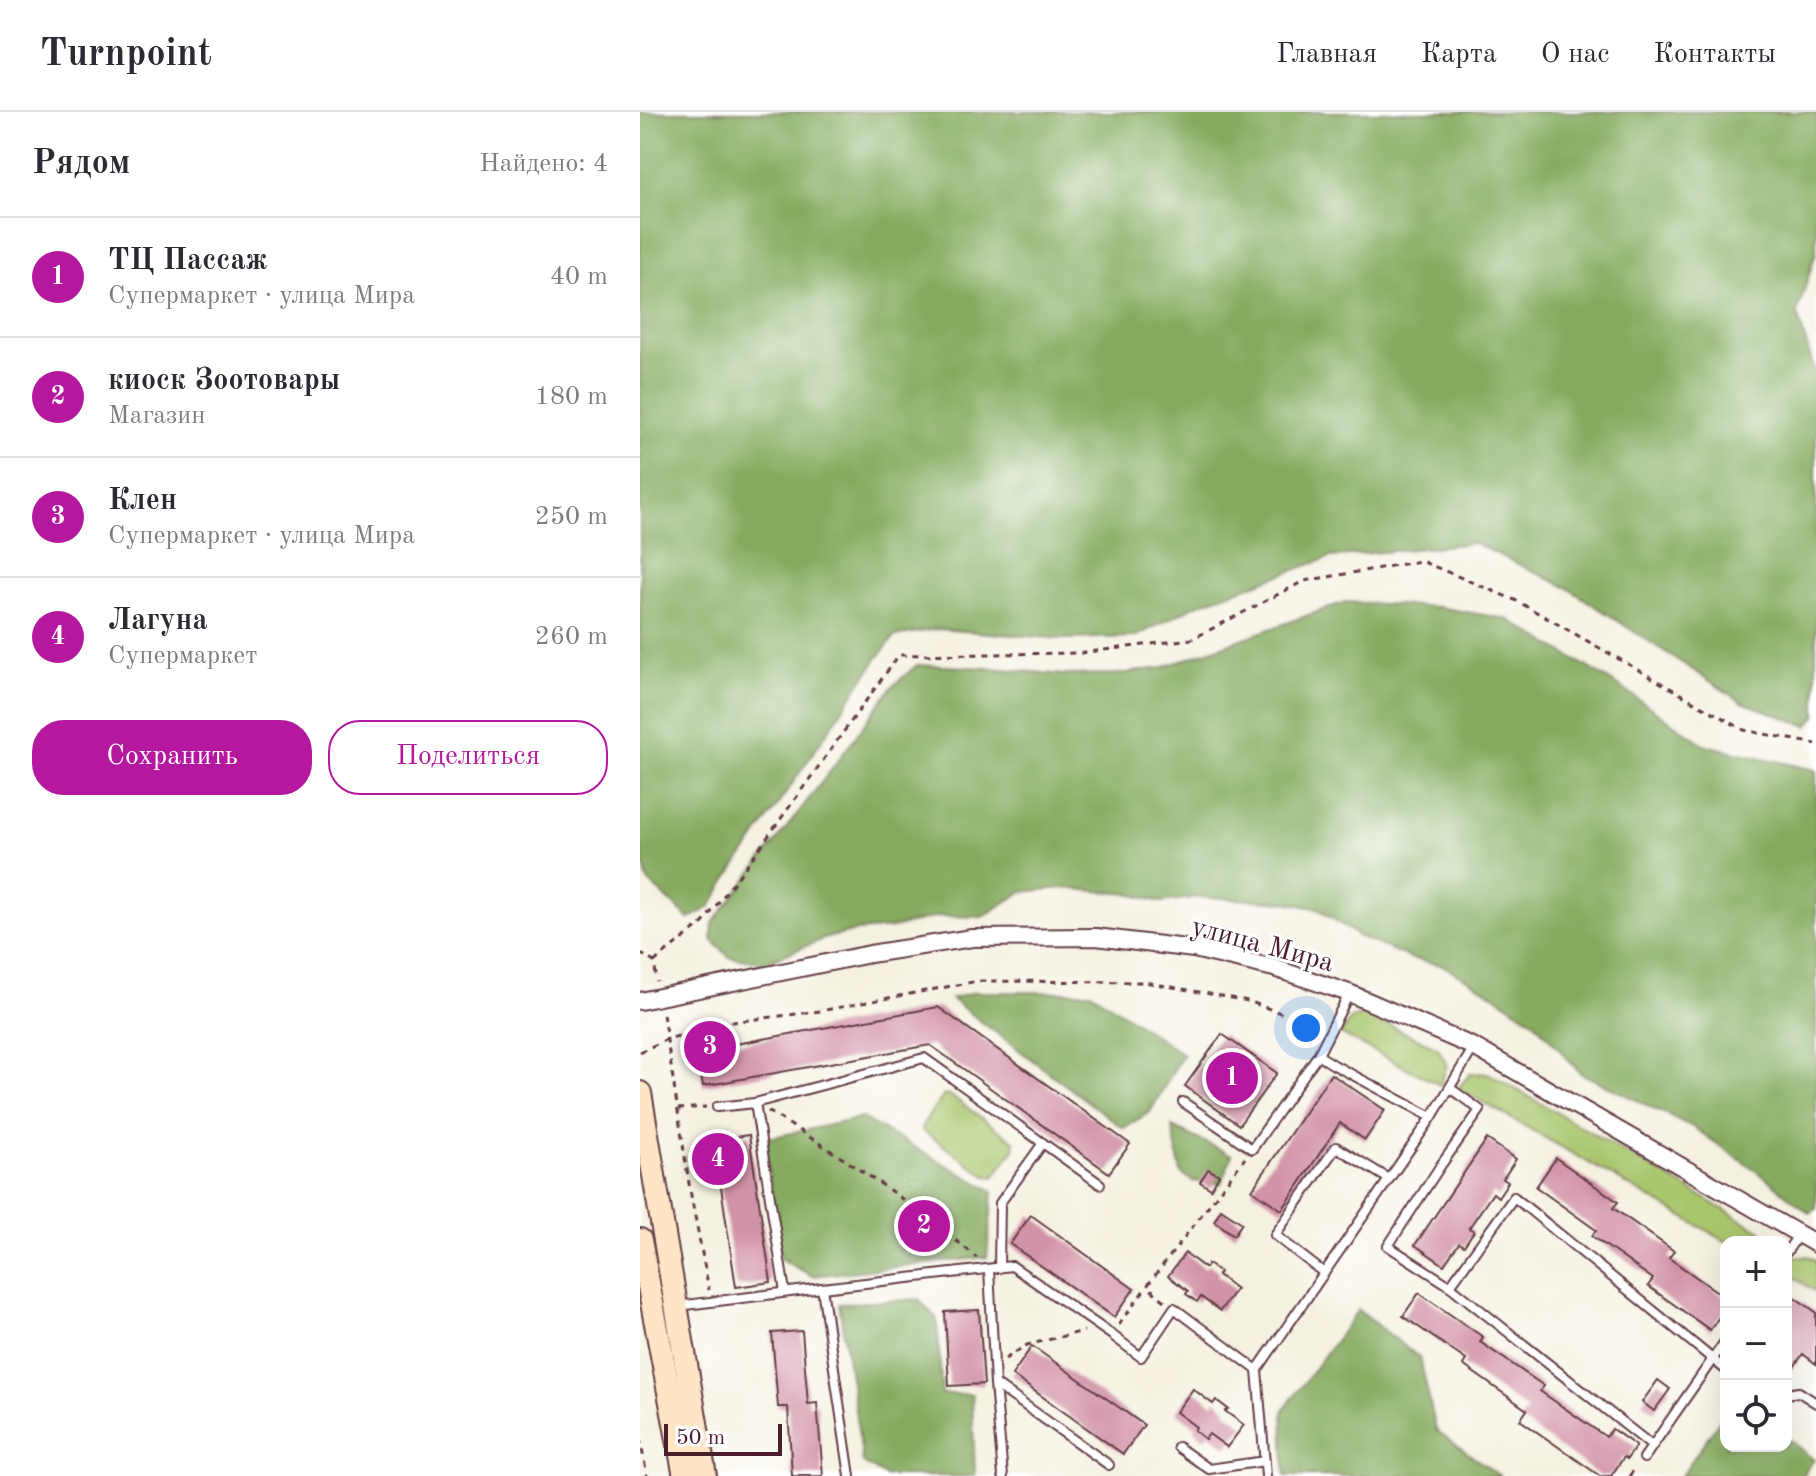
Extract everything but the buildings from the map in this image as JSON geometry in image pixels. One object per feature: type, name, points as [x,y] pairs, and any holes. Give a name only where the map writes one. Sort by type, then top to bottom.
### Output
[{"type":"main road","points":[[640,1093],[705,1476]]},
{"type":"main road","points":[[640,1240],[685,1476]]},
{"type":"main road","points":[[652,1311],[677,1306]]},
{"type":"street","name":"улица Мира","points":[[640,1001],[870,954],[972,938],[1096,937],[1194,949],[1274,968],[1349,993],[1474,1047],[1816,1244]]},
{"type":"street","points":[[1799,1234],[1816,1228]]},
{"type":"lane","points":[[1183,1102],[1252,1149],[1318,1055],[1349,993]]},
{"type":"lane","points":[[1266,1476],[1257,1370],[1432,1117],[1474,1047]]},
{"type":"lane","points":[[1318,1055],[1432,1117]]},
{"type":"lane","points":[[717,1107],[755,1103],[924,1058],[1100,1184]]},
{"type":"lane","points":[[1450,1088],[1480,1110],[1388,1246],[1450,1286],[1652,1446]]},
{"type":"lane","points":[[755,1103],[785,1292]]},
{"type":"lane","points":[[1003,1476],[995,1384],[994,1268],[1000,1203],[1043,1143]]},
{"type":"lane","points":[[1324,1273],[1275,1235],[1336,1147],[1389,1179]]},
{"type":"lane","points":[[1450,1286],[1514,1197],[1720,1366]]},
{"type":"lane","points":[[1792,1244],[1799,1234]]},
{"type":"lane","points":[[677,1306],[1012,1266],[1141,1357],[1174,1308],[1257,1370]]},
{"type":"lane","points":[[822,1288],[850,1476]]},
{"type":"lane","points":[[1644,1458],[1720,1349]]},
{"type":"lane","points":[[995,1384],[1109,1465]]},
{"type":"lane","points":[[1792,1393],[1799,1392],[1816,1403]]},
{"type":"lane","points":[[1178,1447],[1209,1469],[1265,1461]]},
{"type":"path","points":[[654,962],[703,923],[899,655],[1081,653],[1192,639],[1304,581],[1421,561],[1517,601],[1744,730],[1816,744]]},
{"type":"path","points":[[640,953],[654,962],[711,1302]]},
{"type":"path","points":[[640,1052],[667,1039],[732,1022],[820,1011],[978,981],[1145,982],[1248,1001],[1330,1031]]},
{"type":"path","points":[[755,1103],[857,1167],[994,1268]]},
{"type":"path","points":[[678,1109],[717,1107]]},
{"type":"path","points":[[1112,1335],[1252,1149]]},
{"type":"path","points":[[1147,1286],[1174,1308]]},
{"type":"path","points":[[995,1365],[1027,1345],[1101,1327]]},
{"type":"path","points":[[640,1438],[647,1476]]},
{"type":"green space","points":[[640,112],[1816,112],[1816,252],[1797,313],[1816,376],[1816,716],[1808,726],[1742,702],[1566,587],[1474,543],[1331,557],[1196,605],[1135,637],[1064,639],[937,629],[895,636],[710,907],[689,919],[647,880],[640,842]]},
{"type":"green space","points":[[1345,602],[1438,607],[1507,619],[1619,686],[1705,745],[1816,770],[1816,1209],[1809,1213],[1766,1178],[1693,1127],[1580,1073],[1535,1022],[1493,994],[1442,965],[1413,959],[1358,936],[1319,909],[1286,902],[1200,897],[1162,902],[1129,894],[1062,888],[1022,892],[982,917],[940,916],[892,928],[826,938],[764,963],[729,957],[712,940],[713,923],[892,687],[917,665],[1064,675],[1119,674],[1161,668]]},
{"type":"green space","points":[[975,992],[1091,992],[1183,1054],[1150,1112],[1123,1128],[951,999]]},
{"type":"green space","points":[[1365,1014],[1438,1048],[1447,1065],[1440,1085],[1340,1034],[1351,1019]]},
{"type":"green space","points":[[1488,1073],[1761,1231],[1765,1236],[1720,1238],[1458,1088],[1470,1074]]},
{"type":"green space","points":[[944,1095],[951,1096],[1015,1142],[1014,1149],[994,1177],[986,1176],[922,1130]]},
{"type":"green space","points":[[862,1118],[993,1191],[987,1257],[812,1276],[781,1259],[764,1139]]},
{"type":"green space","points":[[1172,1127],[1232,1155],[1221,1184],[1192,1181],[1181,1173]]},
{"type":"green space","points":[[1808,1256],[1816,1260],[1816,1292],[1792,1276],[1793,1258]]},
{"type":"green space","points":[[919,1299],[937,1319],[942,1394],[972,1394],[975,1476],[885,1476],[863,1463],[839,1304]]},
{"type":"green space","points":[[1358,1310],[1420,1358],[1436,1430],[1500,1476],[1285,1476],[1283,1411]]},
{"type":"green space","points":[[1720,1419],[1720,1452],[1792,1452],[1792,1442],[1814,1460],[1802,1476],[1681,1476]]},
{"type":"place","name":"Клен","points":[[710,1047]]},
{"type":"place","name":"ТЦ Пассаж","points":[[1232,1078]]},
{"type":"place","name":"Лагуна","points":[[718,1159]]},
{"type":"place","name":"киоск Зоотовары","points":[[924,1226]]}]
